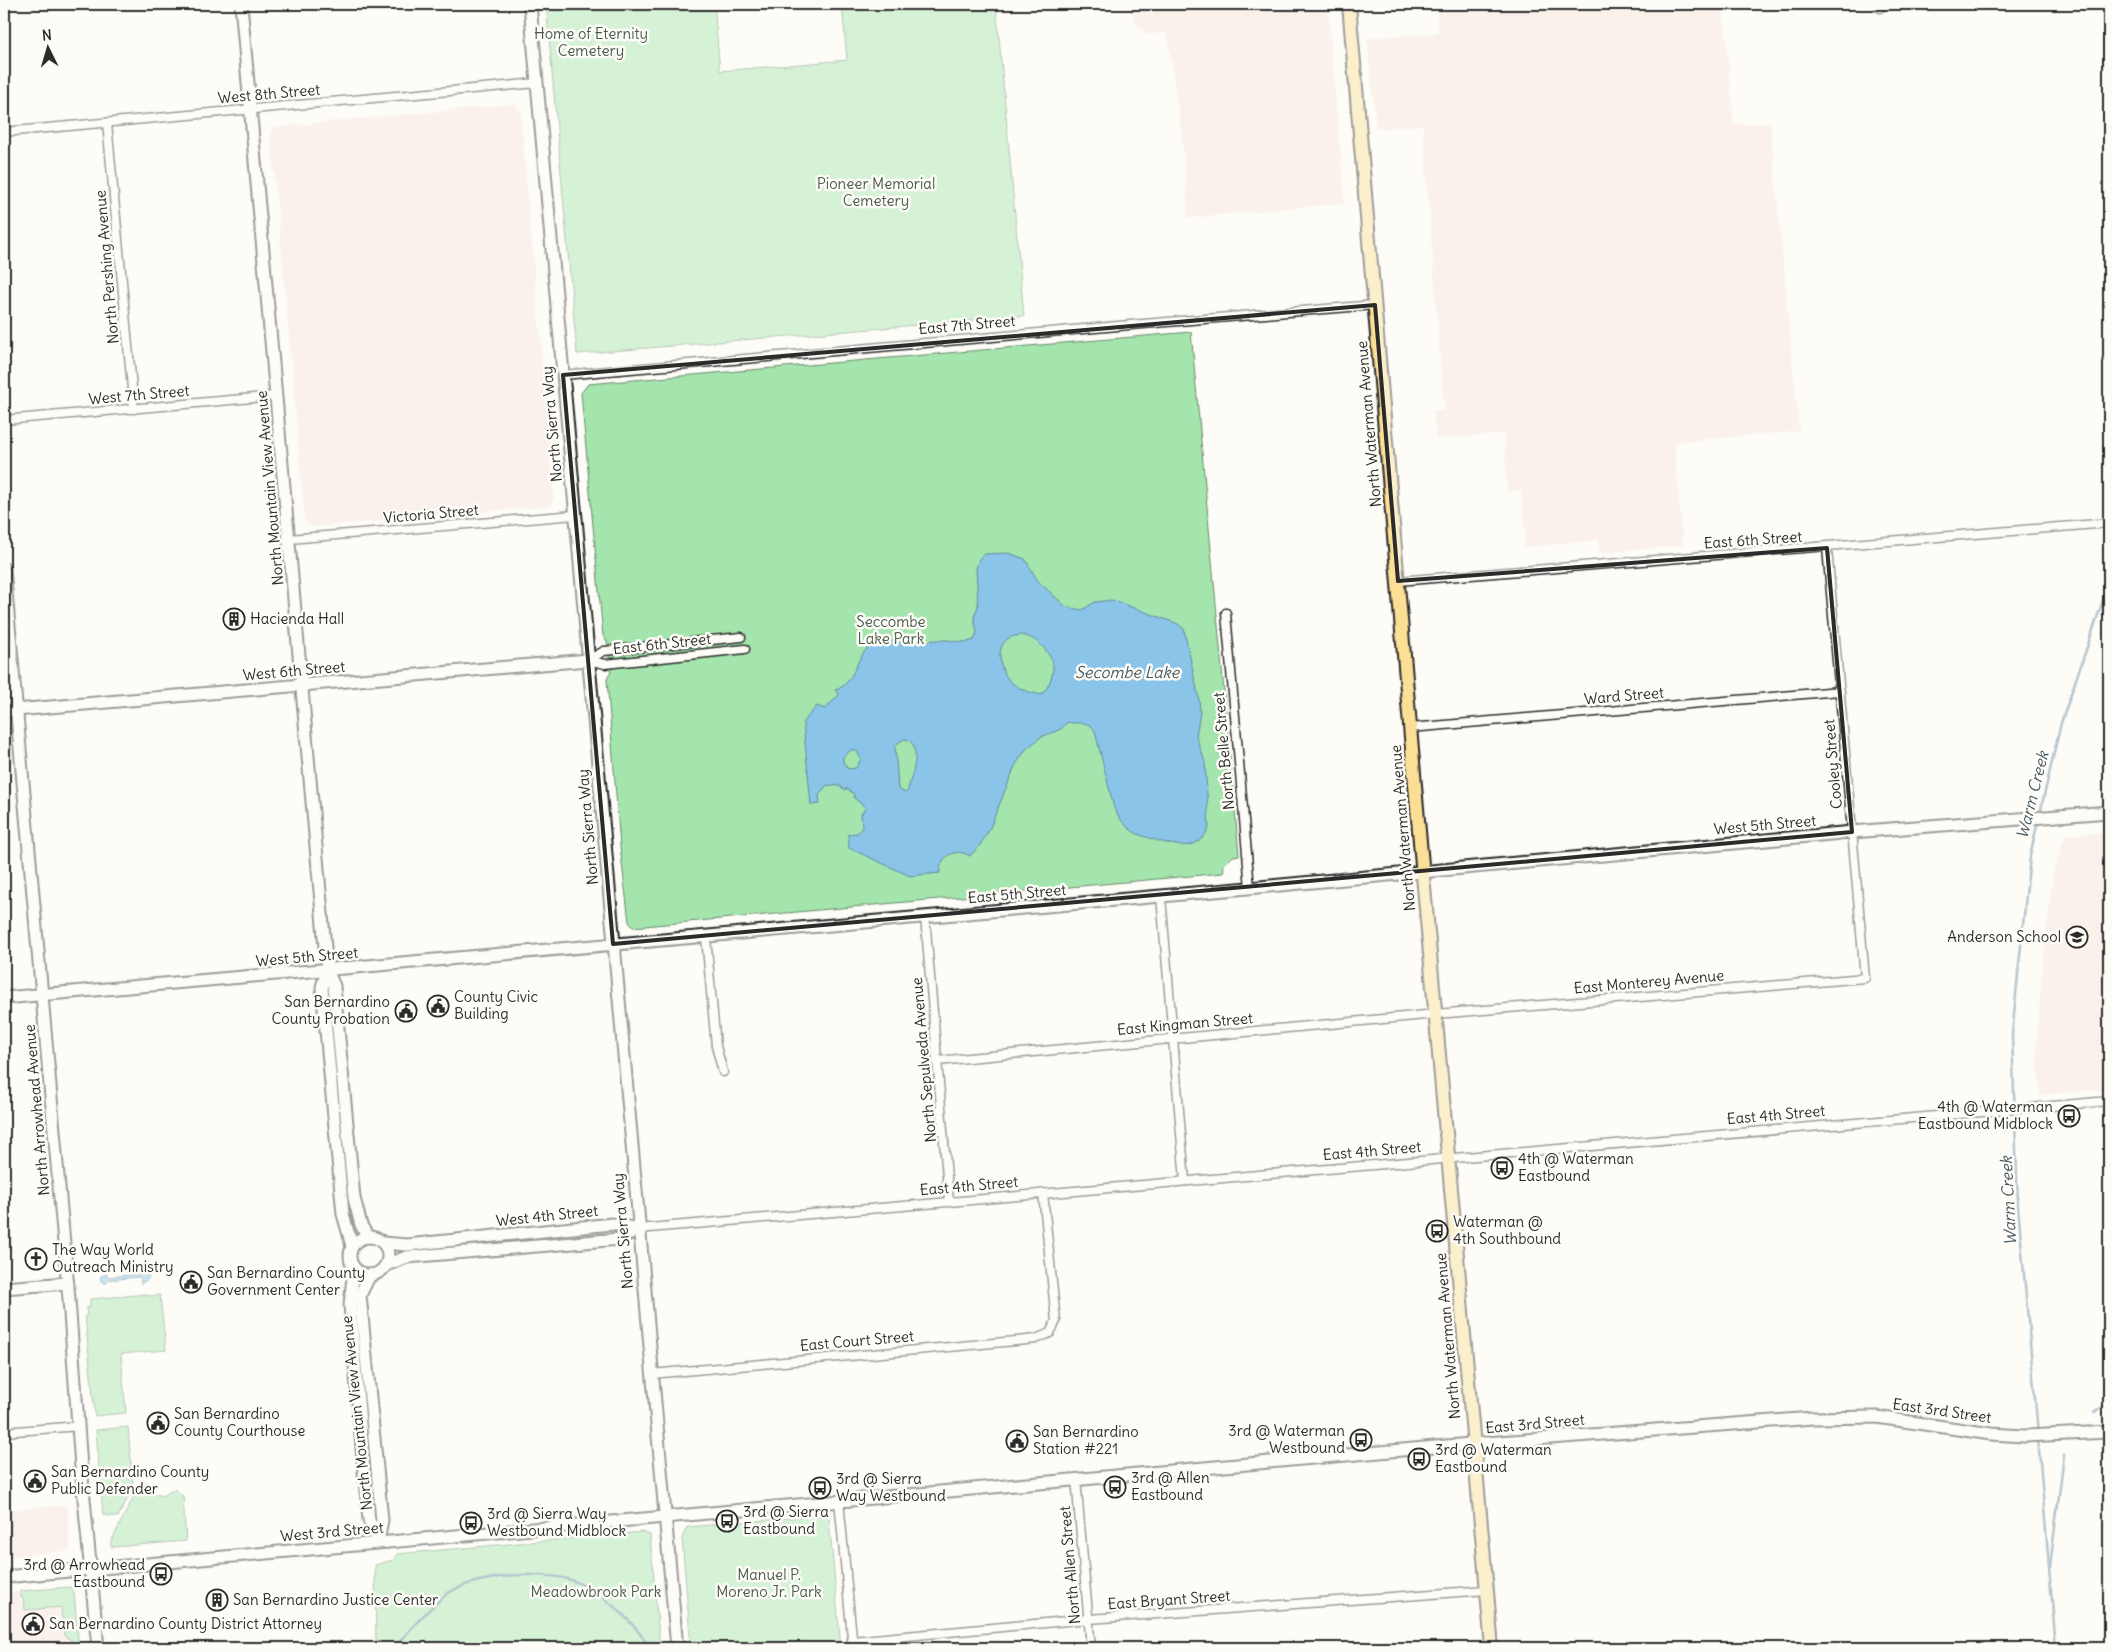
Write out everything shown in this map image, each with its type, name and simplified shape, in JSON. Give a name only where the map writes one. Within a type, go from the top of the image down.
[{"type":"main road","name":"North Waterman Avenue","points":[[1349,4],[1410,728],[1492,1648]]},
{"type":"street","name":"North Mountain View Avenue","points":[[241,4],[327,970],[334,986],[354,1198],[360,1225],[368,1237]]},
{"type":"street","name":"North Sierra Way","points":[[530,4],[638,1229],[677,1648]]},
{"type":"street","name":"West 8th Street","points":[[4,132],[537,83]]},
{"type":"street","name":"North Pershing Avenue","points":[[107,122],[134,409]]},
{"type":"street","name":"East 7th Street","points":[[563,375],[1375,305]]},
{"type":"street","name":"West 7th Street","points":[[4,420],[276,396]]},
{"type":"street","name":"Victoria Street","points":[[289,539],[575,515]]},
{"type":"street","name":"East 6th Street","points":[[1398,581],[1827,548],[2109,523]]},
{"type":"street","name":"Cooley Street","points":[[1827,548],[1865,978]]},
{"type":"street","name":"North Arrowhead Avenue","points":[[4,569],[98,1648]]},
{"type":"street","name":"North Belle Street","points":[[1226,613],[1250,888]]},
{"type":"street","name":"East 6th Street","points":[[588,660],[604,651],[741,637]]},
{"type":"street","name":"East 6th Street","points":[[588,660],[605,664],[745,649]]},
{"type":"street","name":"West 6th Street","points":[[4,711],[588,660]]},
{"type":"street","name":"Ward Street","points":[[1410,728],[1840,691]]},
{"type":"street","name":"West 5th Street","points":[[1423,870],[1852,832],[2109,812]]},
{"type":"street","name":"East 5th Street","points":[[613,944],[1250,888],[1423,870]]},
{"type":"street","points":[[1161,896],[1185,1181]]},
{"type":"street","name":"North Sepulveda Avenue","points":[[925,917],[949,1201]]},
{"type":"street","points":[[706,937],[716,1046],[723,1072]]},
{"type":"street","name":"West 5th Street","points":[[4,998],[613,944]]},
{"type":"street","name":"North Mountain View Avenue","points":[[327,970],[322,987],[333,1116],[343,1214],[352,1246]]},
{"type":"street","name":"East Monterey Avenue","points":[[1436,1014],[1865,978]]},
{"type":"street","name":"East Kingman Street","points":[[937,1061],[1436,1014]]},
{"type":"street","name":"East 4th Street","points":[[638,1229],[2109,1101]]},
{"type":"street","name":"East Court Street","points":[[651,1374],[1036,1339],[1050,1333],[1056,1321],[1043,1193]]},
{"type":"street","name":"West 4th Street","points":[[383,1243],[407,1245],[612,1224],[638,1229]]},
{"type":"street","name":"West 4th Street","points":[[386,1265],[407,1257],[620,1239],[638,1229]]},
{"type":"street","points":[[368,1237],[383,1243],[388,1252],[386,1265],[382,1270],[370,1275],[364,1275],[354,1268],[349,1257],[352,1246],[356,1241],[368,1237]]},
{"type":"street","name":"North Mountain View Avenue","points":[[354,1268],[350,1314],[369,1520],[378,1542]]},
{"type":"street","name":"North Mountain View Avenue","points":[[370,1275],[360,1295],[382,1520],[378,1542]]},
{"type":"street","points":[[4,1288],[67,1283]]},
{"type":"street","name":"East 3rd Street","points":[[664,1516],[1475,1444],[1846,1416],[1878,1417],[1991,1434],[2053,1436],[2109,1432]]},
{"type":"street","points":[[4,1432],[78,1426]]},
{"type":"street","name":"North Allen Street","points":[[1076,1479],[1091,1648]]},
{"type":"street","points":[[838,1500],[853,1645]]},
{"type":"street","name":"West 3rd Street","points":[[4,1577],[664,1516]]},
{"type":"street","name":"East Bryant Street","points":[[853,1645],[1089,1619],[1487,1590]]},
{"type":"highlighted area","points":[[1375,305],[1398,581],[1827,548],[1852,832],[613,944],[563,375]]},
{"type":"shaded area","points":[[1128,4],[1327,4],[1345,203],[1188,218],[1183,144],[1167,33],[1146,34],[1135,23]]},
{"type":"shaded area","points":[[1436,4],[1723,4],[1734,125],[1770,122],[1799,431],[1674,442],[1683,545],[1600,553],[1598,540],[1524,547],[1525,530],[1521,490],[1507,492],[1504,434],[1436,439],[1433,411],[1444,411],[1423,125],[1376,129],[1367,38],[1439,33]]},
{"type":"shaded area","points":[[515,104],[520,108],[554,497],[551,506],[311,527],[305,521],[271,132],[275,127]]},
{"type":"shaded area","name":"Anderson School","points":[[2109,832],[2109,1089],[2040,1095],[2037,1045],[2042,971],[2054,869],[2066,835]]},
{"type":"shaded area","points":[[67,1505],[70,1549],[67,1551],[4,1557],[4,1510]]},
{"type":"shaded area","points":[[70,1587],[74,1591],[79,1648],[4,1648],[4,1593]]},
{"type":"green space","name":"Pioneer Memorial Cemetery","points":[[546,4],[714,4],[720,71],[847,60],[842,4],[996,4],[1024,316],[577,354]]},
{"type":"green space","name":"Seccombe Lake Park","points":[[1191,332],[1239,855],[1233,856],[1224,865],[1223,873],[633,927],[629,922],[620,846],[607,679],[611,672],[607,641],[603,636],[581,393],[588,384]]},
{"type":"green space","points":[[147,1294],[148,1296],[160,1295],[166,1350],[121,1354],[126,1413],[95,1416],[85,1316],[87,1315],[86,1308],[90,1307],[90,1299]]},
{"type":"green space","points":[[128,1427],[133,1488],[118,1517],[103,1515],[96,1430]]},
{"type":"green space","points":[[150,1486],[148,1491],[163,1496],[174,1489],[183,1496],[186,1541],[112,1547],[110,1544],[138,1488]]},
{"type":"green space","name":"Manuel P. Moreno Jr. Park","points":[[825,1515],[829,1519],[841,1648],[691,1648],[682,1538],[687,1527]]},
{"type":"green space","name":"Meadowbrook Park","points":[[643,1532],[650,1535],[660,1648],[376,1648],[375,1565],[393,1560],[397,1554]]},
{"type":"green space","points":[[70,1587],[74,1591],[79,1648],[74,1648],[70,1639],[64,1636],[61,1607],[25,1610],[20,1591]]},
{"type":"water","name":"Secombe Lake","points":[[1008,553],[1025,559],[1038,581],[1066,607],[1082,610],[1095,602],[1112,600],[1178,624],[1184,629],[1199,699],[1200,712],[1196,736],[1205,762],[1209,828],[1200,841],[1188,845],[1174,845],[1141,835],[1126,825],[1114,808],[1095,731],[1089,725],[1083,723],[1067,722],[1061,729],[1041,737],[1026,749],[1015,766],[989,830],[980,845],[970,856],[959,852],[949,855],[942,862],[940,873],[910,876],[849,848],[848,834],[858,833],[862,827],[861,814],[865,809],[854,798],[854,794],[846,788],[845,790],[840,786],[827,785],[819,795],[820,804],[811,805],[803,722],[817,706],[825,709],[838,696],[839,693],[835,690],[847,682],[863,654],[874,644],[888,641],[943,640],[964,642],[974,640],[977,633],[974,617],[978,606],[976,568],[979,559],[985,554]],"holes":[[[1020,635],[1040,644],[1052,662],[1051,680],[1041,695],[1016,686],[1008,679],[1002,667],[1000,654],[1004,642],[1010,637]],[[904,739],[909,740],[915,750],[913,771],[908,790],[905,793],[898,789],[895,745]],[[851,750],[856,750],[861,759],[856,768],[848,769],[843,762],[843,757]]]},
{"type":"water","points":[[139,1268],[145,1269],[149,1274],[148,1279],[141,1284],[140,1277],[107,1280],[107,1283],[101,1281],[100,1277],[107,1274],[107,1277],[140,1274]]},
{"type":"waterway","name":"Warm Creek","points":[[2040,813],[2061,723],[2109,583]]},
{"type":"waterway","name":"Warm Creek","points":[[2038,821],[2030,856],[2012,1034],[2018,1206],[2038,1433]]},
{"type":"waterway","points":[[2094,1413],[2109,1402]]},
{"type":"waterway","name":"Warm Creek","points":[[2038,1438],[2056,1648]]},
{"type":"waterway","points":[[2050,1567],[2064,1455]]},
{"type":"waterway","points":[[396,1648],[420,1619],[451,1591],[467,1584],[484,1580],[520,1575],[546,1575],[581,1584],[601,1596],[620,1612],[644,1638],[650,1648]]},
{"type":"place","name":"Hacienda Hall","points":[[234,619]]},
{"type":"place","name":"Anderson School","points":[[2077,937]]},
{"type":"place","name":"County Civic Building","points":[[438,1006]]},
{"type":"place","name":"San Bernardino County Probation","points":[[406,1011]]},
{"type":"place","name":"4th @ Waterman Eastbound Midblock","points":[[2069,1116]]},
{"type":"place","name":"4th @ Waterman Eastbound","points":[[1502,1168]]},
{"type":"place","name":"Waterman @ 4th Southbound","points":[[1437,1231]]},
{"type":"place","name":"The Way World Outreach Ministry","points":[[36,1259]]},
{"type":"place","name":"San Bernardino County Government Center","points":[[191,1282]]},
{"type":"place","name":"San Bernardino County Courthouse","points":[[158,1423]]},
{"type":"place","name":"3rd @ Waterman Westbound","points":[[1361,1440]]},
{"type":"place","name":"San Bernardino Station #221","points":[[1017,1441]]},
{"type":"place","name":"3rd @ Waterman Eastbound","points":[[1419,1459]]},
{"type":"place","name":"San Bernardino County Public Defender","points":[[35,1481]]},
{"type":"place","name":"3rd @ Allen Eastbound","points":[[1115,1487]]},
{"type":"place","name":"3rd @ Sierra Way Westbound","points":[[820,1488]]},
{"type":"place","name":"3rd @ Sierra Eastbound","points":[[727,1521]]},
{"type":"place","name":"3rd @ Sierra Way Westbound Midblock","points":[[471,1523]]},
{"type":"place","name":"3rd @ Arrowhead Eastbound","points":[[161,1574]]},
{"type":"place","name":"San Bernardino Justice Center","points":[[217,1600]]},
{"type":"place","name":"San Bernardino County District Attorney","points":[[33,1624]]},
{"type":"park label","name":"Home of Eternity Cemetery","points":[[591,42]]}]
